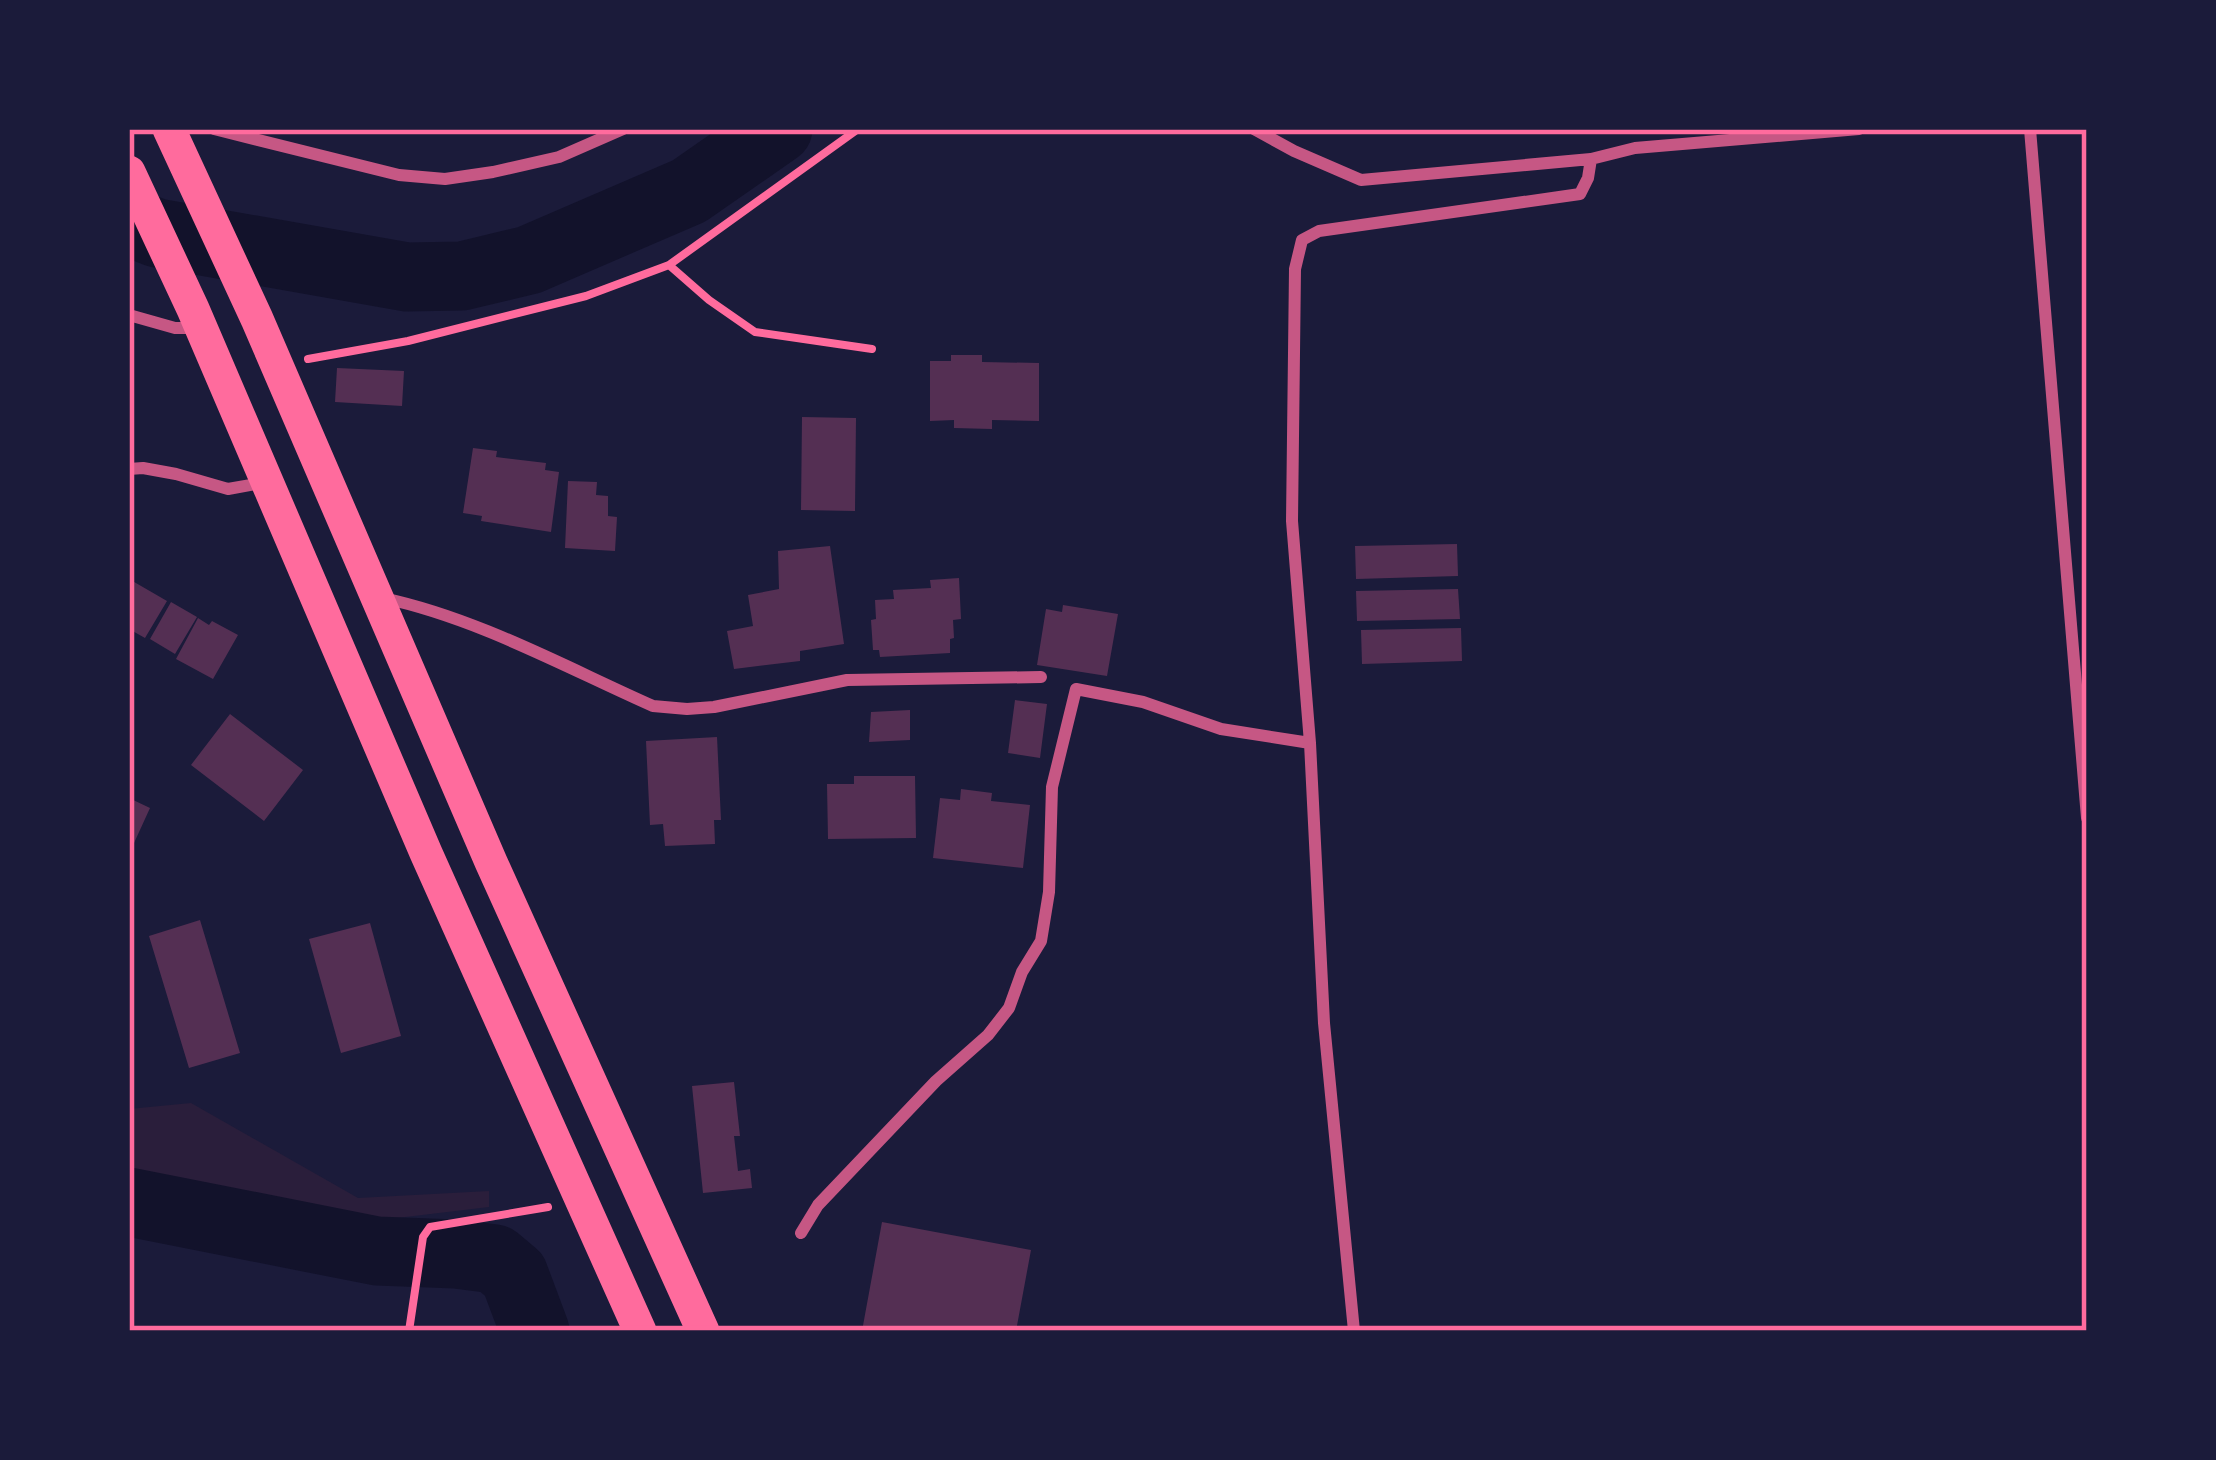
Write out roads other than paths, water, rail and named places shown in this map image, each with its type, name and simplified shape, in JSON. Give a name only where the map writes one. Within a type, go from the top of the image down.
[{"type":"highway","points":[[170,132],[277,365],[491,862],[704,1331]]},
{"type":"highway","points":[[129,172],[640,1331]]},
{"type":"street","points":[[214,129],[399,175],[445,179],[559,157],[622,129]]},
{"type":"street","points":[[1254,129],[1361,180],[1591,158],[1635,148],[1859,129]]},
{"type":"street","points":[[2030,129],[2087,818]]},
{"type":"street","points":[[1354,1331],[1324,1023],[1310,743],[1292,521],[1295,269],[1302,240],[1318,231],[1580,194],[1591,158]]},
{"type":"street","points":[[129,315],[175,328],[197,319]]},
{"type":"street","points":[[129,469],[176,474],[228,489],[268,482]]},
{"type":"street","points":[[377,597],[456,619],[652,706],[714,707],[848,680],[1041,677]]},
{"type":"street","points":[[801,1233],[818,1205],[988,1035],[1009,1008],[1022,972],[1041,941],[1052,788],[1076,689],[1143,702],[1221,729],[1310,743]]},
{"type":"waterway","points":[[129,222],[157,233],[407,277],[462,276],[529,260],[689,191],[778,129]]},
{"type":"waterway","points":[[129,1202],[377,1251],[495,1259],[514,1275],[535,1331]]}]
